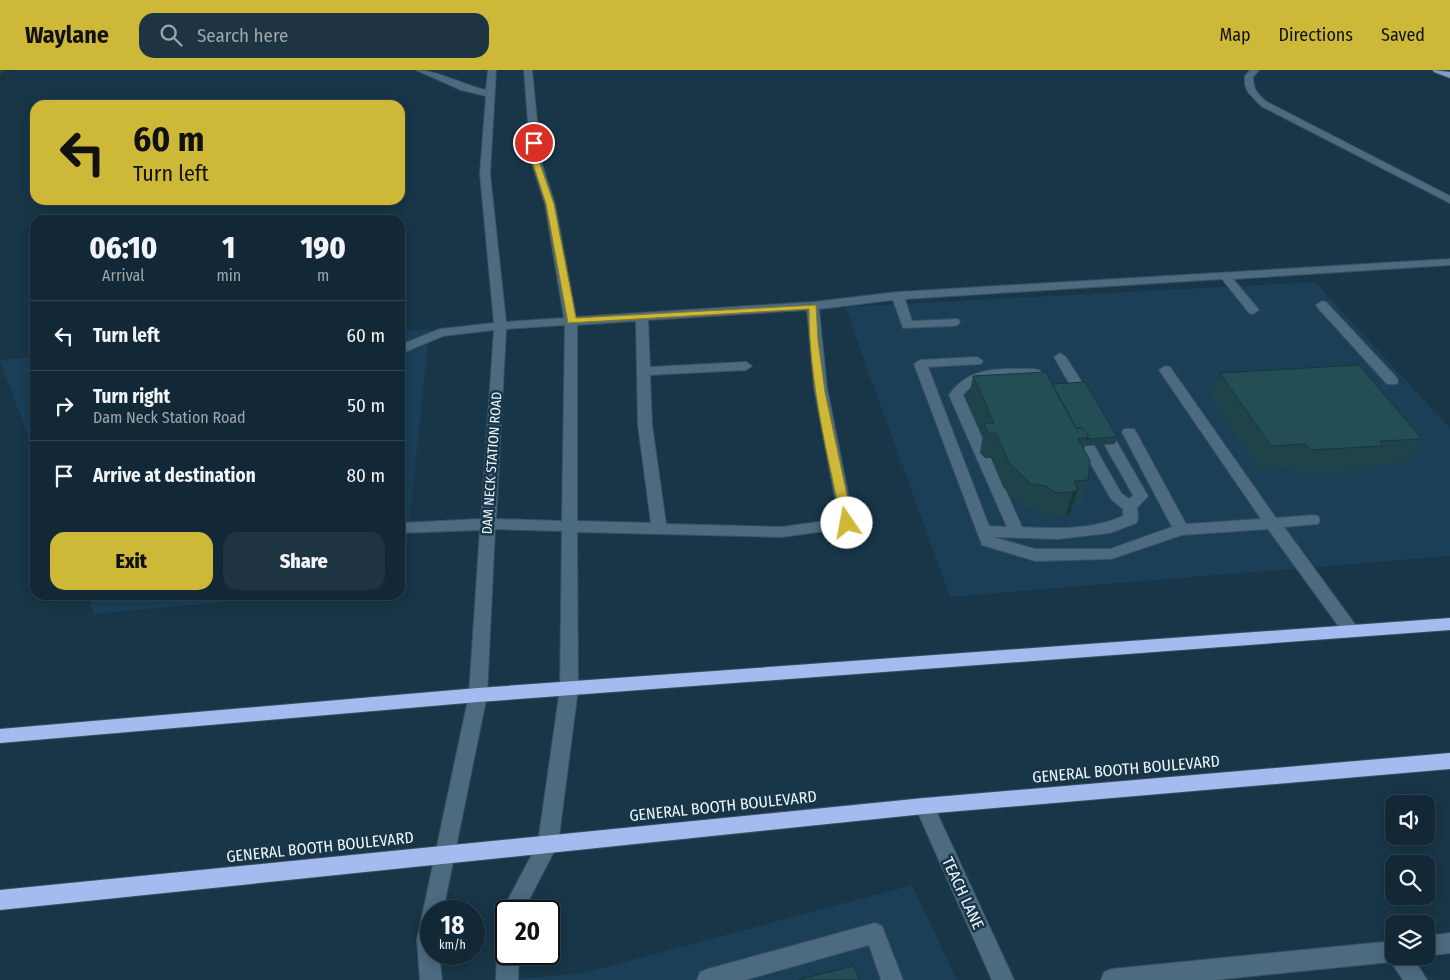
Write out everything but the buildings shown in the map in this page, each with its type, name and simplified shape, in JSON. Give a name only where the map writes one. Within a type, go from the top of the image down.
[{"type":"highway","points":[[0,736],[478,695],[1450,624]]},
{"type":"highway","name":"GENERAL BOOTH BOULEVARD","points":[[0,900],[924,806],[1450,761]]},
{"type":"main road","points":[[1437,70],[1450,75]]},
{"type":"street","points":[[420,70],[464,88],[490,94]]},
{"type":"street","name":"DAM NECK STATION ROAD","points":[[436,900],[478,695],[500,326],[485,174],[492,70]]},
{"type":"street","points":[[518,900],[548,844],[568,689],[570,526],[572,321],[550,204],[536,161],[528,70]]},
{"type":"street","points":[[1255,70],[1249,76],[1248,86],[1253,95],[1264,104],[1450,200]]},
{"type":"street","points":[[405,348],[440,333],[500,326],[813,306],[898,296],[1450,262]]},
{"type":"street","points":[[1225,276],[1253,310]]},
{"type":"street","points":[[898,296],[907,325],[954,322]]},
{"type":"street","points":[[1322,305],[1392,381]]},
{"type":"street","points":[[405,528],[488,524],[782,532],[847,523],[820,392],[813,340],[813,306]]},
{"type":"street","points":[[642,317],[645,424],[659,529]]},
{"type":"street","points":[[1060,357],[1141,496],[1130,507]]},
{"type":"street","points":[[977,362],[920,364],[985,536],[1035,555],[1111,554],[1181,530],[1313,520]]},
{"type":"street","points":[[643,371],[746,366]]},
{"type":"street","points":[[1165,370],[1351,631]]},
{"type":"street","points":[[1018,532],[956,395],[964,384],[991,373],[1034,373],[1053,386],[1056,391]]},
{"type":"street","points":[[985,536],[1018,532],[1058,534],[1110,528],[1131,519],[1130,507],[1116,496],[1069,415]]},
{"type":"street","points":[[1129,432],[1181,530]]},
{"type":"street","name":"TEACH LANE","points":[[924,806],[1003,980]]},
{"type":"street","points":[[708,980],[875,933],[892,980]]},
{"type":"street","points":[[1435,945],[1450,943]]},
{"type":"street","points":[[1112,980],[1385,952]]},
{"type":"street","points":[[430,965],[431,980]]},
{"type":"street","points":[[507,980],[508,965]]},
{"type":"street","points":[[1405,965],[1416,980]]},
{"type":"shaded area","points":[[1315,282],[1450,428],[1450,556],[950,597],[845,307]]},
{"type":"shaded area","points":[[430,329],[405,558],[405,331]]},
{"type":"shaded area","points":[[30,357],[30,441],[0,360]]},
{"type":"shaded area","points":[[89,600],[244,600],[94,614]]},
{"type":"shaded area","points":[[912,885],[957,980],[499,980],[584,973]]},
{"type":"route","points":[[534,143],[536,161],[550,204],[572,321],[813,306],[813,340],[820,392],[847,523]]}]
